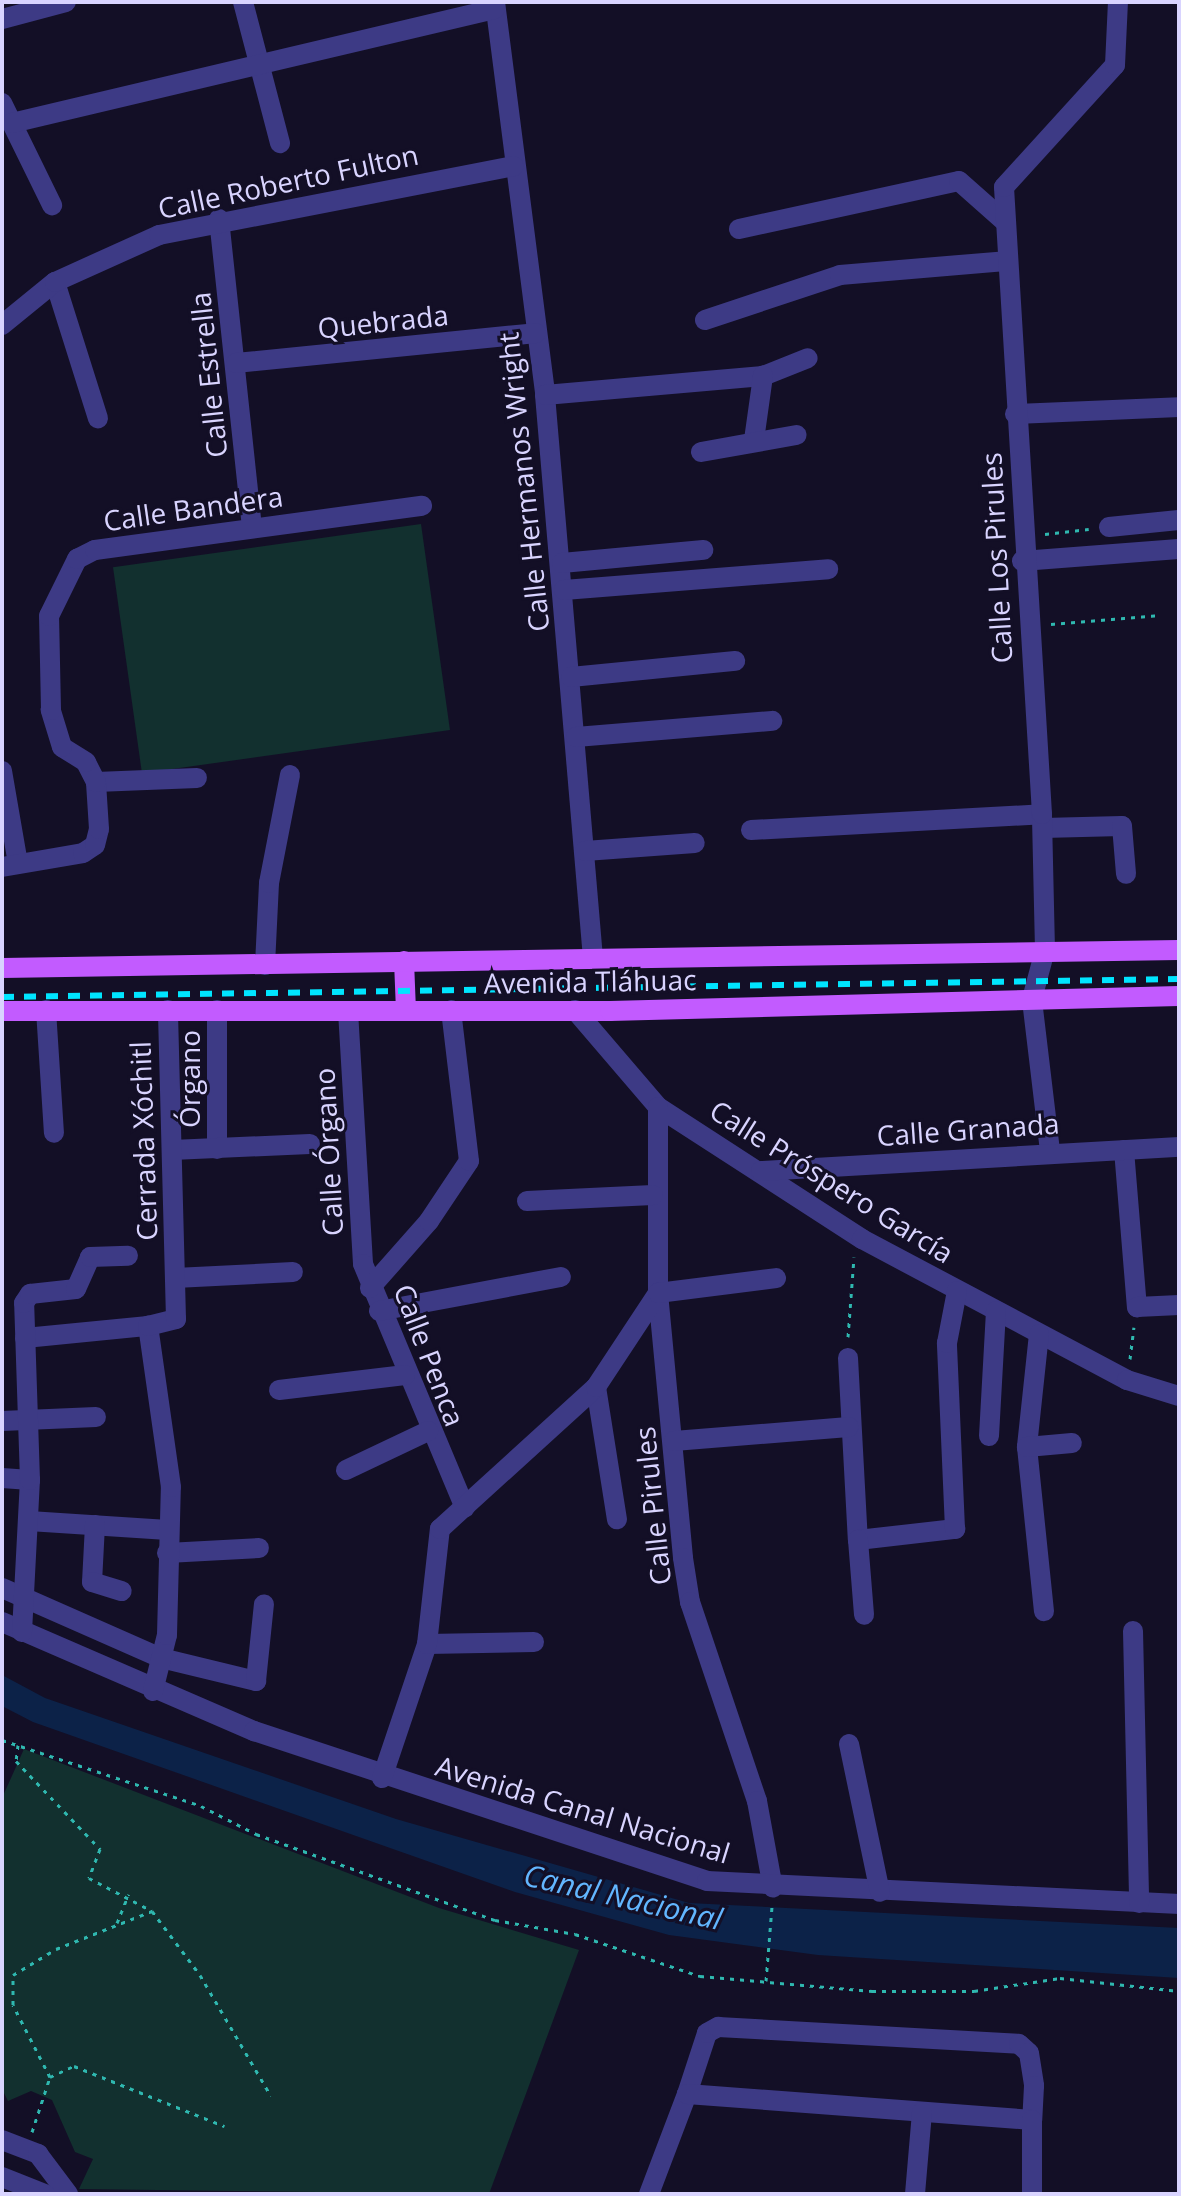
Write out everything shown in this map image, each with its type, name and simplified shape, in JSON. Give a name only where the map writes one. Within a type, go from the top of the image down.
[{"type":"main road","name":"Avenida Tláhuac","points":[[2,968],[1179,950]]},
{"type":"main road","points":[[404,961],[406,1011]]},
{"type":"main road","name":"Avenida Tláhuac","points":[[2,1011],[575,1010],[1179,996]]},
{"type":"street","points":[[2,19],[66,2]]},
{"type":"street","points":[[243,2],[280,143]]},
{"type":"street","name":"Calle Los Pirules","points":[[1050,1151],[1032,999],[1045,950],[1043,821],[1022,561],[1004,221],[1009,179],[1115,65],[1118,2]]},
{"type":"street","points":[[12,123],[258,60],[495,6]]},
{"type":"street","name":"Calle Hermanos Wright","points":[[495,6],[513,166],[545,395],[562,563],[593,958]]},
{"type":"street","points":[[2,103],[52,205]]},
{"type":"street","name":"Calle Roberto Fulton","points":[[2,325],[55,282],[159,235],[219,219],[513,166]]},
{"type":"street","points":[[739,229],[959,181],[1004,221]]},
{"type":"street","name":"Calle Estrella","points":[[219,219],[252,526]]},
{"type":"street","points":[[705,320],[840,275],[1005,261]]},
{"type":"street","points":[[55,282],[98,418]]},
{"type":"street","name":"Quebrada","points":[[236,363],[536,333]]},
{"type":"street","points":[[545,395],[763,376],[808,358]]},
{"type":"street","points":[[754,440],[763,376]]},
{"type":"street","points":[[1015,414],[1179,407]]},
{"type":"street","points":[[701,452],[754,440],[796,435]]},
{"type":"street","name":"Calle Bandera","points":[[96,782],[86,762],[62,747],[51,710],[49,616],[63,577],[95,550],[252,526],[422,506]]},
{"type":"street","points":[[1109,527],[1179,520]]},
{"type":"street","points":[[1022,561],[1179,549]]},
{"type":"street","points":[[562,563],[703,550]]},
{"type":"street","points":[[564,590],[828,569]]},
{"type":"street","points":[[571,677],[735,661]]},
{"type":"street","points":[[576,737],[772,721]]},
{"type":"street","points":[[2,771],[10,865],[95,845],[96,782],[197,778]]},
{"type":"street","points":[[265,965],[269,883],[290,775]]},
{"type":"street","points":[[751,830],[1043,821],[1122,826],[1126,874]]},
{"type":"street","points":[[585,851],[695,843]]},
{"type":"street","points":[[46,1010],[54,1133]]},
{"type":"street","name":"Cerrada Xóchitl","points":[[148,1326],[174,1323],[168,1010]]},
{"type":"street","name":"Órgano","points":[[217,1010],[217,1149]]},
{"type":"street","name":"Calle Penca","points":[[451,1010],[469,1161],[429,1221],[370,1288],[428,1431],[465,1508]]},
{"type":"street","name":"Calle Próspero García","points":[[575,1010],[658,1107],[862,1239],[1127,1380],[1179,1396]]},
{"type":"street","name":"Calle Órgano","points":[[348,1011],[359,1220],[370,1288]]},
{"type":"street","name":"Calle Pirules","points":[[658,1107],[653,1195],[658,1293],[690,1602],[757,1801],[773,1896]]},
{"type":"street","points":[[172,1150],[310,1144]]},
{"type":"street","name":"Calle Granada","points":[[761,1171],[1050,1151],[1179,1147]]},
{"type":"street","points":[[1124,1150],[1137,1307],[1179,1305]]},
{"type":"street","points":[[527,1201],[653,1195]]},
{"type":"street","name":"Cerrada Xóchitl","points":[[25,1338],[26,1298],[76,1289],[90,1257],[128,1256]]},
{"type":"street","points":[[175,1274],[293,1272]]},
{"type":"street","points":[[379,1311],[561,1277]]},
{"type":"street","points":[[382,1778],[427,1644],[434,1539],[596,1387],[658,1293],[776,1278]]},
{"type":"street","points":[[858,1540],[955,1529],[947,1343],[957,1291]]},
{"type":"street","points":[[989,1436],[996,1311]]},
{"type":"street","points":[[22,1632],[27,1601],[30,1480],[25,1338],[148,1326],[170,1456],[161,1658],[153,1691]]},
{"type":"street","points":[[1039,1334],[1027,1447],[1044,1611]]},
{"type":"street","points":[[848,1358],[848,1427],[864,1615]]},
{"type":"street","points":[[279,1390],[405,1375]]},
{"type":"street","points":[[596,1387],[617,1519]]},
{"type":"street","points":[[2,1421],[96,1417]]},
{"type":"street","points":[[674,1441],[848,1427]]},
{"type":"street","points":[[346,1470],[428,1431]]},
{"type":"street","points":[[1027,1447],[1072,1443]]},
{"type":"street","points":[[2,1478],[30,1480]]},
{"type":"street","points":[[29,1521],[168,1530]]},
{"type":"street","points":[[95,1525],[92,1582],[122,1591]]},
{"type":"street","points":[[167,1553],[259,1548]]},
{"type":"street","points":[[2,1588],[161,1658],[256,1681],[264,1604]]},
{"type":"street","name":"Avenida Canal Nacional","points":[[2,1622],[153,1691],[382,1778],[707,1881],[773,1896],[880,1892],[1179,1904]]},
{"type":"street","points":[[1133,1631],[1139,1903]]},
{"type":"street","points":[[427,1644],[534,1642]]},
{"type":"street","points":[[849,1744],[880,1892]]},
{"type":"street","points":[[649,2194],[707,2033],[718,2027],[1019,2044],[1029,2053],[1034,2086],[1032,2194]]},
{"type":"street","points":[[687,2094],[1032,2120]]},
{"type":"street","points":[[915,2194],[922,2112]]},
{"type":"street","points":[[2,2140],[38,2154],[68,2194]]},
{"type":"street","points":[[2,2177],[45,2194]]},
{"type":"path","points":[[1021,536],[1109,527]]},
{"type":"path","points":[[1027,626],[1161,615]]},
{"type":"path","points":[[848,1358],[850,1266],[862,1239]]},
{"type":"path","points":[[1127,1380],[1137,1307]]},
{"type":"path","points":[[2,1740],[201,1806],[256,1834],[495,1920],[575,1934],[700,1976],[974,1991],[1060,1978],[1179,1991]]},
{"type":"path","points":[[18,1745],[16,1761],[100,1849],[89,1878],[129,1894],[152,1911],[200,1975],[271,2096]]},
{"type":"path","points":[[117,1923],[129,1894]]},
{"type":"path","points":[[766,1981],[773,1896]]},
{"type":"path","points":[[50,2077],[13,2005],[13,1975],[117,1923],[152,1911]]},
{"type":"path","points":[[38,2154],[31,2127],[50,2077],[74,2066],[224,2126]]},
{"type":"green space","points":[[421,524],[450,730],[142,773],[113,567]]},
{"type":"green space","points":[[24,1749],[439,1908],[579,1950],[489,2194],[79,2189],[93,2159],[75,2152],[52,2100],[31,2091],[8,2101],[2,2089],[2,1798]]},
{"type":"water","name":"Canal Nacional","points":[[2,1675],[45,1698],[396,1819],[689,1903],[1179,1928],[1179,1978],[818,1955],[669,1935],[515,1892],[33,1722],[2,1706]]},
{"type":"railway","points":[[2,997],[1179,979]]}]
